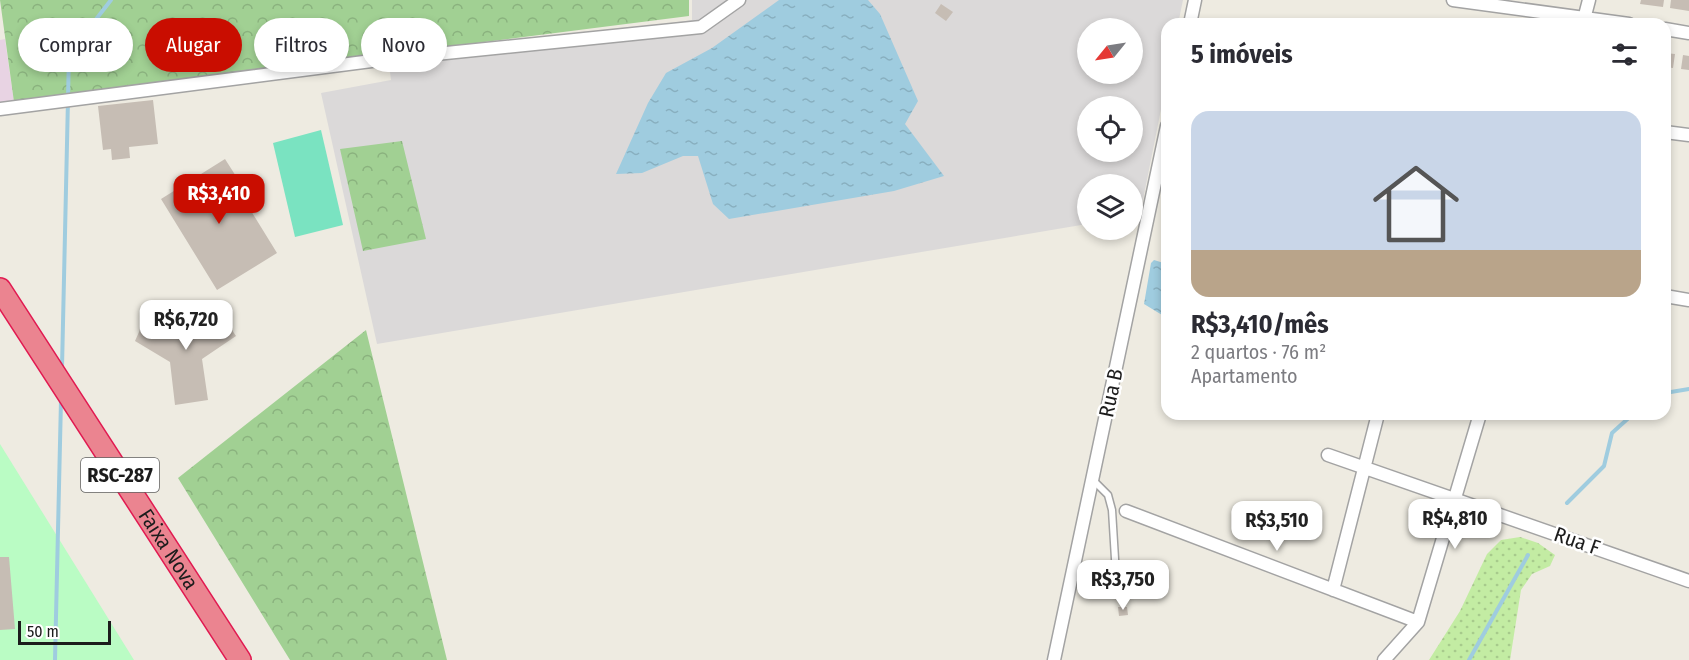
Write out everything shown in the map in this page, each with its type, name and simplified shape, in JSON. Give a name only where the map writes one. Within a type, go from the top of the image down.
[{"type":"highway","name":"Faixa Nova","points":[[0,289],[240,660]]},
{"type":"street","points":[[0,109],[387,58],[701,27],[739,0]]},
{"type":"street","points":[[1191,18],[1195,0]]},
{"type":"street","points":[[1453,0],[1481,2],[1567,18]]},
{"type":"street","points":[[1584,18],[1589,0]]},
{"type":"street","points":[[1671,30],[1689,33]]},
{"type":"street","points":[[1671,133],[1689,135]]},
{"type":"street","name":"Rua B","points":[[1054,660],[1161,155]]},
{"type":"street","points":[[1671,297],[1689,300]]},
{"type":"street","points":[[1334,590],[1377,420]]},
{"type":"street","points":[[1384,660],[1418,622],[1478,420]]},
{"type":"street","name":"Rua F","points":[[1328,455],[1689,581]]},
{"type":"street","points":[[1126,511],[1418,622]]},
{"type":"lane","points":[[1093,480],[1108,495],[1113,510],[1116,575]]},
{"type":"shaded area","points":[[692,0],[1183,0],[1179,18],[1161,18],[1161,109],[1143,200],[1143,174],[1077,174],[1077,226],[377,344],[321,93],[391,80],[390,72],[447,72],[447,56],[692,20]]},
{"type":"shaded area","points":[[5,39],[14,102],[0,103],[0,40]]},
{"type":"green space","points":[[0,0],[689,0],[689,16],[447,47],[447,18],[361,18],[361,58],[349,59],[349,18],[254,18],[254,71],[14,102]]},
{"type":"green space","points":[[321,130],[343,225],[295,237],[273,143]]},
{"type":"green space","points":[[402,141],[426,239],[363,251],[340,149]]},
{"type":"green space","points":[[366,330],[447,660],[290,660],[178,478]]},
{"type":"green space","points":[[0,444],[134,660],[0,660]]},
{"type":"green space","points":[[1520,537],[1538,543],[1555,555],[1550,566],[1532,574],[1521,590],[1510,660],[1429,660],[1460,611],[1487,554],[1501,540]]},
{"type":"water","points":[[779,0],[868,0],[880,14],[918,101],[905,124],[944,176],[894,191],[729,219],[713,204],[698,156],[683,156],[642,173],[616,174],[648,103],[666,73],[712,48]]},
{"type":"water","points":[[1154,260],[1161,262],[1161,314],[1144,304],[1151,263]]},
{"type":"building","points":[[1641,0],[1664,0],[1663,7],[1640,4]]},
{"type":"building","points":[[1671,0],[1689,0],[1689,11],[1670,8]]},
{"type":"building","points":[[941,4],[953,12],[946,21],[935,13]]},
{"type":"building","points":[[1671,54],[1675,54],[1673,68],[1671,68]]},
{"type":"building","points":[[1683,55],[1689,56],[1689,70],[1681,69]]},
{"type":"building","points":[[153,100],[158,144],[129,147],[130,158],[112,160],[111,149],[103,150],[98,106]]},
{"type":"building","points":[[225,159],[248,195],[243,198],[277,253],[217,290],[161,199]]},
{"type":"building","points":[[217,308],[236,336],[202,359],[208,400],[175,405],[170,362],[135,341],[147,314],[183,332]]},
{"type":"building","points":[[0,557],[9,557],[15,629],[0,630]]},
{"type":"building","points":[[1118,607],[1127,607],[1128,615],[1119,616]]},
{"type":"waterway","points":[[62,368],[69,54],[111,0]]},
{"type":"waterway","points":[[1671,392],[1689,389]]},
{"type":"waterway","points":[[55,660],[61,400]]},
{"type":"waterway","points":[[1567,503],[1604,466],[1612,433],[1626,420]]},
{"type":"waterway","points":[[1469,660],[1528,555]]}]
